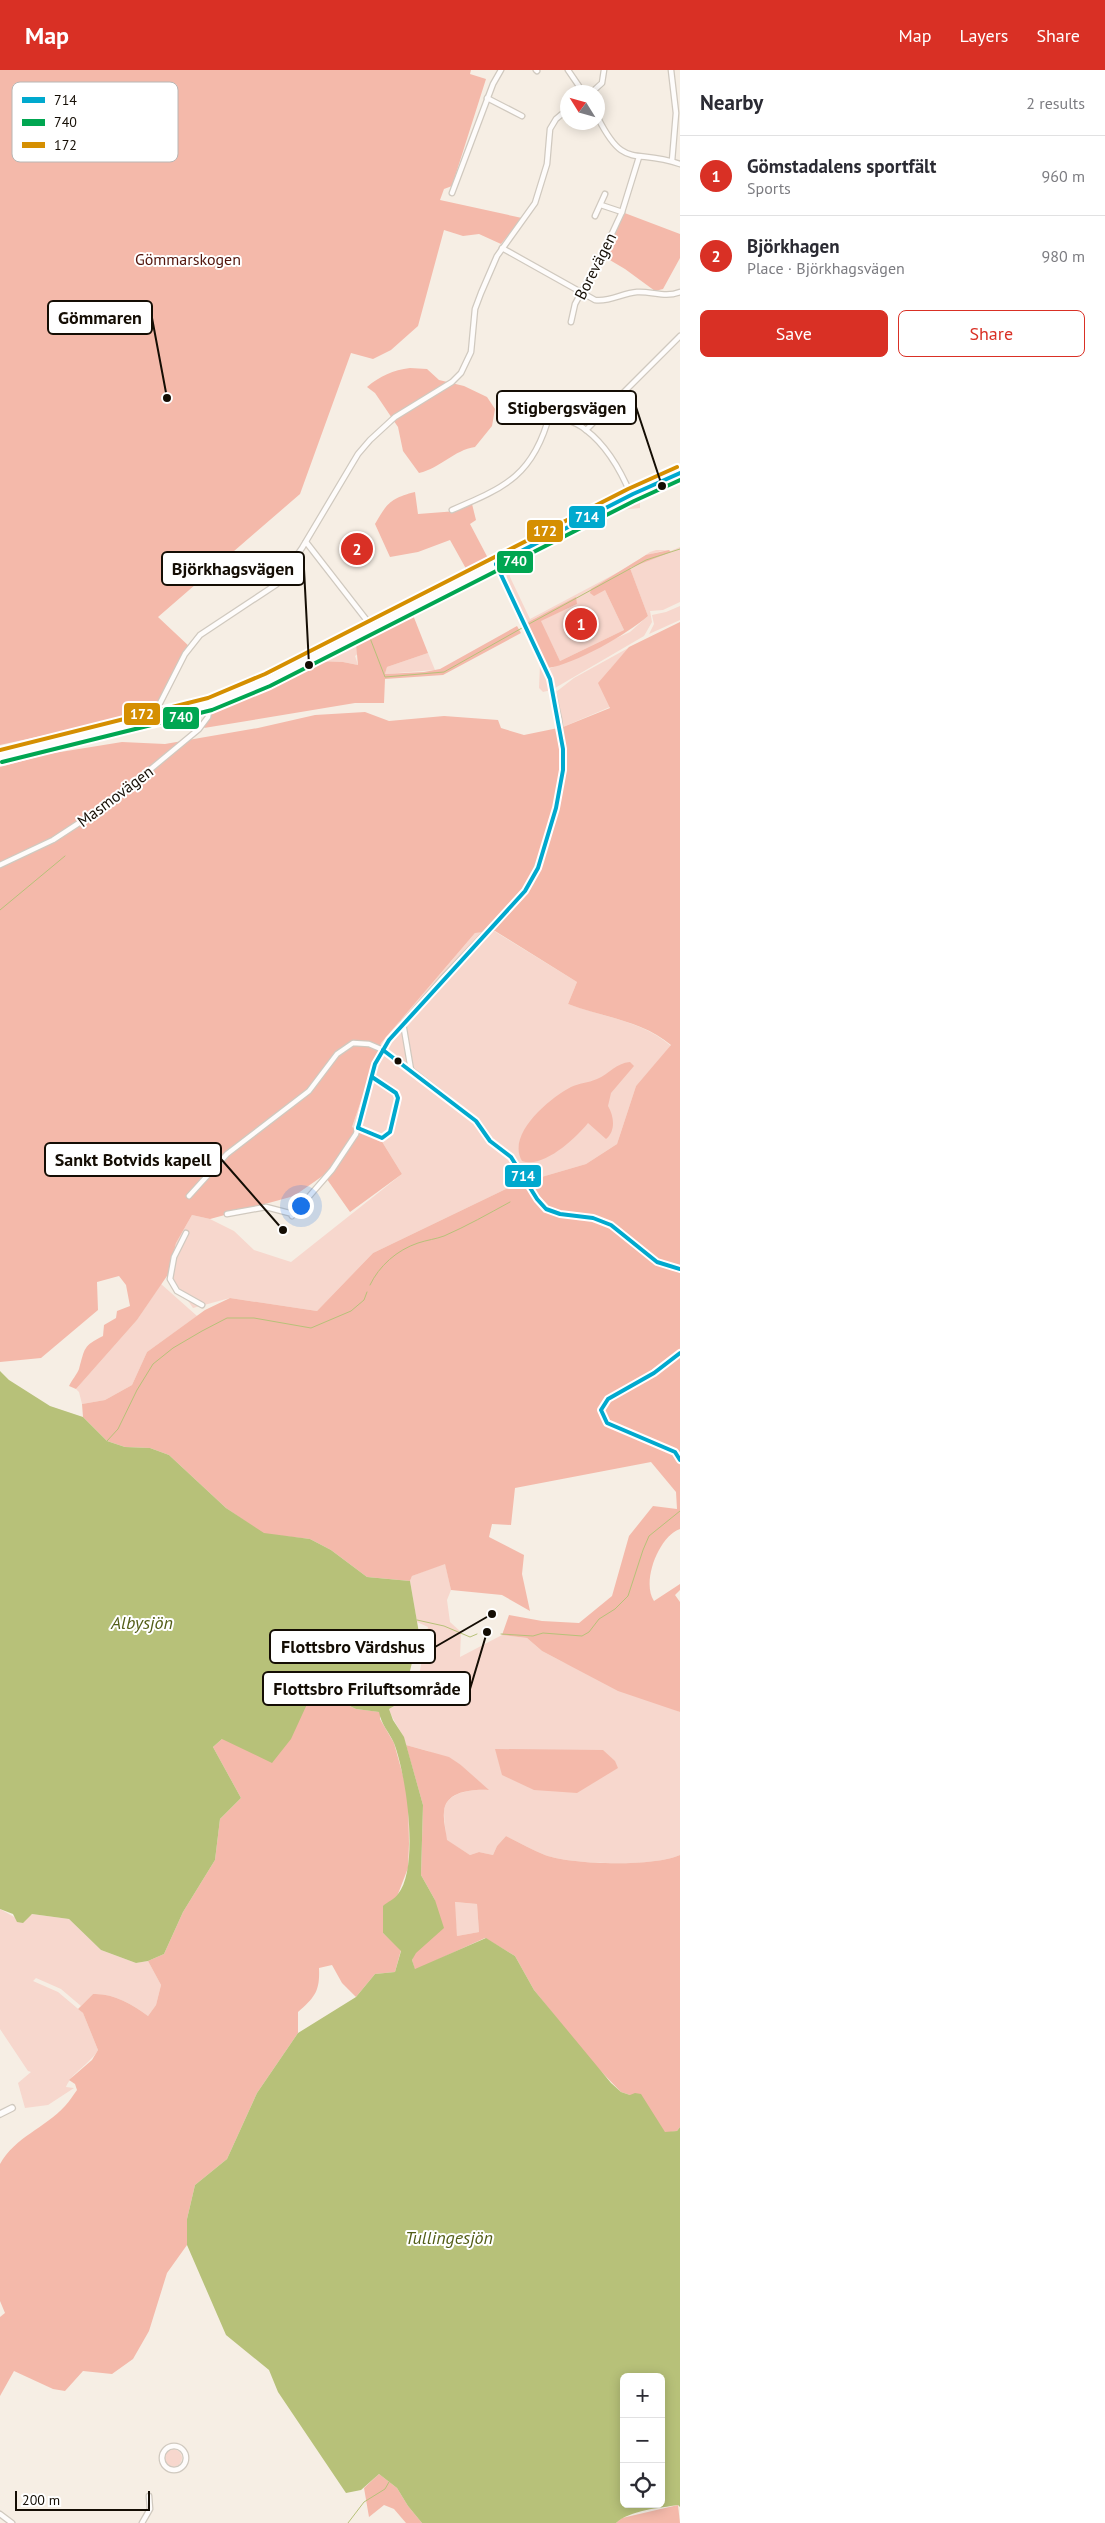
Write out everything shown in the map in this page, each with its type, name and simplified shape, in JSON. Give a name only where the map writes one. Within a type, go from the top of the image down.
[{"type":"main road","points":[[0,756],[210,704],[268,680],[631,495],[680,473]]},
{"type":"street","points":[[452,193],[487,98],[500,70]]},
{"type":"street","points":[[568,70],[578,85]]},
{"type":"street","points":[[600,85],[602,83],[604,70]]},
{"type":"street","points":[[671,70],[676,100],[677,130],[672,161]]},
{"type":"street","points":[[487,98],[522,116]]},
{"type":"street","points":[[158,716],[157,709],[191,646],[205,630],[273,588],[306,542],[365,445],[395,417],[452,382],[461,373],[471,352],[475,309],[502,248],[535,203],[547,164],[550,129],[560,115]]},
{"type":"street","points":[[605,130],[615,147],[628,155],[672,161],[680,164]]},
{"type":"street","name":"Borevägen","points":[[571,322],[572,310],[602,255],[622,212],[638,157]]},
{"type":"street","name":"Borevägen","points":[[595,216],[605,194]]},
{"type":"street","name":"Borevägen","points":[[601,205],[622,212]]},
{"type":"street","points":[[502,248],[581,293],[600,301],[636,292],[664,295],[680,292]]},
{"type":"street","points":[[586,430],[680,336]]},
{"type":"street","points":[[452,510],[497,490],[519,474],[539,443],[550,413],[586,430],[615,462],[631,495]]},
{"type":"street","points":[[306,542],[372,627]]},
{"type":"street","points":[[227,1214],[266,1207],[293,1215],[332,1170],[356,1134],[375,1064],[383,1050],[403,1023],[530,884],[542,856],[561,788],[564,749],[552,685],[496,564]]},
{"type":"street","name":"Masmovägen","points":[[0,866],[53,840],[111,802],[197,731],[207,719],[210,704]]},
{"type":"street","points":[[403,1023],[411,1070]]},
{"type":"street","points":[[189,1196],[227,1154],[309,1091],[337,1054],[353,1043],[369,1044],[383,1050],[411,1070],[476,1121],[490,1141],[514,1162],[537,1198],[546,1208],[560,1214],[593,1218],[611,1224],[657,1262],[680,1269]]},
{"type":"street","points":[[186,1233],[174,1257],[170,1279],[177,1291],[202,1305]]},
{"type":"street","points":[[680,1353],[654,1373],[608,1399],[601,1410],[607,1423],[652,1444],[675,1452],[680,1460]]},
{"type":"street","points":[[0,2114],[12,2108]]},
{"type":"street","points":[[172,2446],[181,2448],[186,2456],[184,2465],[176,2470],[167,2468],[162,2460],[164,2452],[172,2446]]},
{"type":"street","points":[[142,2523],[150,2509],[149,2496]]},
{"type":"street","points":[[0,2514],[12,2523]]},
{"type":"shaded area","points":[[680,476],[679,480],[640,498],[640,508],[621,510],[509,568],[510,577],[530,619],[627,568],[605,590],[624,630],[560,661],[540,621],[577,604],[541,615],[526,623],[507,578],[506,567],[618,505],[660,488]]},
{"type":"shaded area","points":[[680,547],[680,602],[663,610],[650,611],[652,622],[644,636],[555,688],[549,669],[630,632],[648,616],[630,568]]},
{"type":"shaded area","points":[[669,550],[650,555],[637,561],[650,552]]},
{"type":"shaded area","points":[[468,587],[391,627],[355,656],[358,665],[343,662],[317,661],[439,597]]},
{"type":"shaded area","points":[[680,606],[680,620],[649,634],[654,624],[652,615]]},
{"type":"shaded area","points":[[630,647],[610,669],[610,707],[563,727],[556,692],[574,678]]},
{"type":"shaded area","points":[[428,653],[435,670],[385,674],[387,667]]},
{"type":"shaded area","points":[[540,664],[551,690],[543,692],[539,688]]},
{"type":"shaded area","points":[[494,931],[577,982],[568,1004],[635,1025],[671,1046],[636,1086],[617,1144],[586,1164],[514,1185],[373,1253],[317,1311],[230,1298],[193,1308],[169,1273],[176,1243],[192,1215],[210,1219],[234,1231],[254,1250],[291,1262],[402,1174],[381,1140],[352,1127],[381,1043],[475,933]]},
{"type":"shaded area","points":[[161,1284],[197,1316],[147,1352],[132,1385],[105,1400],[82,1404],[79,1392],[76,1389],[137,1320]]},
{"type":"shaded area","points":[[445,1563],[451,1590],[447,1600],[450,1622],[461,1632],[460,1657],[502,1635],[527,1638],[542,1651],[563,1662],[680,1712],[680,1855],[668,1859],[633,1863],[592,1863],[545,1855],[506,1836],[497,1846],[493,1855],[479,1852],[470,1855],[446,1840],[444,1813],[445,1806],[449,1800],[467,1791],[488,1790],[461,1765],[428,1751],[406,1745],[389,1709],[401,1702],[406,1706],[410,1701],[418,1681],[428,1627],[417,1622],[410,1581],[412,1576]]},
{"type":"shaded area","points":[[454,1902],[477,1904],[479,1932],[457,1936]]},
{"type":"shaded area","points":[[0,1909],[16,1918],[26,1919],[32,1914],[69,1919],[101,1950],[136,1963],[148,1961],[161,1985],[156,2005],[148,2016],[122,2000],[108,1995],[93,1994],[81,2006],[61,1989],[36,1978],[33,1981],[58,1992],[83,2013],[98,2050],[72,2077],[66,2087],[74,2088],[48,2105],[25,2108],[18,2083],[31,2072],[28,2071],[0,2029]]},
{"type":"shaded area","points":[[173,2449],[179,2452],[182,2458],[179,2464],[173,2467],[167,2464],[164,2458],[167,2452]]},
{"type":"green space","name":"Gömmarskogen","points":[[0,70],[471,70],[470,74],[486,79],[452,186],[444,189],[440,200],[522,218],[501,244],[479,234],[463,236],[444,230],[418,326],[391,350],[373,359],[351,353],[300,494],[158,617],[191,648],[160,710],[0,745]]},
{"type":"green space","points":[[622,212],[680,234],[680,258],[663,289],[655,291],[603,256]]},
{"type":"green space","points":[[410,368],[427,369],[439,380],[464,386],[487,397],[495,409],[492,426],[475,447],[460,452],[427,471],[419,473],[403,451],[398,427],[375,393],[367,387],[387,374]]},
{"type":"green space","points":[[415,492],[418,514],[457,511],[472,504],[476,520],[470,524],[490,562],[469,574],[450,540],[418,552],[390,557],[375,524],[391,502]]},
{"type":"green space","points":[[669,550],[671,552],[630,568],[648,616],[627,632],[600,648],[572,661],[548,668],[526,623],[576,597],[577,604],[541,621],[560,661],[624,630],[605,590],[594,596],[590,593],[591,589],[646,555]]},
{"type":"green space","points":[[413,615],[428,653],[387,667],[385,674],[424,672],[440,669],[517,626],[521,633],[443,675],[385,679],[384,703],[355,703],[204,728],[215,706],[260,690],[283,676],[306,669],[317,661],[343,662],[358,665],[356,644]]},
{"type":"green space","points":[[680,622],[680,1529],[672,1533],[659,1550],[654,1560],[650,1583],[654,1601],[680,1584],[680,1590],[675,1595],[680,1602],[680,1712],[618,1691],[542,1651],[527,1638],[502,1635],[509,1615],[542,1621],[579,1623],[612,1596],[629,1536],[653,1506],[677,1509],[676,1492],[651,1462],[515,1488],[511,1525],[492,1524],[489,1537],[524,1555],[522,1574],[530,1611],[502,1595],[451,1590],[445,1564],[412,1576],[410,1581],[367,1577],[331,1550],[310,1539],[264,1534],[226,1508],[169,1455],[150,1448],[125,1447],[107,1441],[83,1417],[82,1404],[105,1400],[132,1385],[147,1352],[205,1310],[230,1298],[317,1311],[373,1253],[514,1185],[586,1164],[617,1144],[636,1086],[671,1045],[648,1030],[568,1004],[577,982],[495,931],[475,933],[381,1043],[352,1127],[381,1140],[402,1174],[350,1212],[324,1175],[294,1196],[210,1219],[192,1215],[176,1243],[169,1273],[137,1320],[76,1389],[69,1386],[79,1369],[86,1348],[103,1336],[104,1325],[116,1318],[117,1311],[130,1306],[126,1285],[119,1276],[97,1282],[98,1310],[41,1358],[0,1362],[0,767],[48,754],[122,742],[165,744],[258,728],[315,715],[365,712],[389,721],[444,716],[498,720],[501,728],[524,735],[563,727],[610,708],[598,683],[629,647]]},
{"type":"green space","points":[[630,1062],[634,1066],[611,1093],[608,1106],[612,1114],[613,1128],[606,1139],[588,1123],[558,1151],[539,1161],[522,1161],[519,1151],[520,1140],[525,1129],[542,1108],[571,1087],[597,1079],[617,1066]]},
{"type":"green space","points":[[314,1689],[356,1709],[380,1712],[380,1719],[394,1743],[408,1794],[409,1844],[408,1868],[383,1933],[401,1950],[395,1972],[375,1974],[356,1997],[342,1983],[332,1965],[319,1968],[319,1982],[315,1993],[309,2002],[298,2012],[298,2033],[257,2093],[227,2159],[195,2185],[187,2219],[187,2245],[167,2273],[149,2331],[133,2359],[112,2374],[83,2371],[65,2391],[53,2389],[14,2371],[0,2396],[0,2317],[5,2313],[0,2301],[0,2164],[14,2147],[49,2121],[67,2104],[77,2090],[75,2084],[69,2080],[92,2060],[98,2050],[83,2013],[78,2009],[93,1994],[115,1997],[148,2016],[156,2005],[161,1985],[148,1961],[164,1954],[183,1912],[215,1860],[220,1819],[241,1798],[213,1747],[222,1739],[304,1708]]},
{"type":"green space","points":[[406,1745],[449,1757],[489,1790],[461,1793],[449,1800],[446,1805],[444,1819],[447,1840],[470,1855],[479,1852],[493,1855],[497,1846],[506,1836],[545,1855],[592,1863],[633,1863],[668,1859],[680,1855],[680,2127],[677,2131],[665,2133],[654,2116],[630,2095],[621,2092],[592,2062],[534,1990],[515,1956],[485,1938],[415,1970],[412,1960],[435,1900],[421,1875],[423,1805]],"holes":[[[455,1902],[477,1904],[479,1932],[457,1936]]]},
{"type":"green space","points":[[495,1749],[603,1750],[615,1761],[618,1768],[577,1793],[534,1790],[502,1775]]},
{"type":"green space","points":[[379,2474],[397,2488],[408,2506],[422,2523],[406,2523],[394,2509],[384,2505],[369,2517],[364,2488]]},
{"type":"green space","points":[[678,2505],[680,2523],[616,2523],[622,2518]]},
{"type":"water","points":[[0,1371],[9,1380],[50,1406],[83,1417],[107,1441],[125,1447],[150,1448],[169,1455],[226,1508],[264,1533],[310,1539],[331,1550],[367,1577],[410,1581],[419,1633],[405,1692],[401,1702],[389,1709],[393,1720],[404,1737],[423,1805],[421,1875],[435,1900],[444,1928],[416,1953],[412,1960],[415,1969],[486,1938],[515,1956],[534,1990],[611,2083],[621,2092],[630,2095],[635,2093],[641,2094],[665,2132],[677,2131],[680,2127],[680,2507],[678,2505],[665,2507],[665,2373],[620,2373],[620,2508],[659,2508],[629,2515],[616,2523],[422,2523],[408,2506],[397,2488],[379,2474],[361,2490],[346,2493],[278,2392],[269,2370],[226,2335],[187,2245],[187,2219],[195,2185],[227,2159],[257,2093],[298,2033],[356,1997],[375,1974],[395,1972],[401,1951],[383,1933],[383,1906],[397,1896],[405,1881],[410,1843],[409,1820],[399,1757],[379,1712],[356,1709],[314,1689],[291,1739],[272,1763],[222,1739],[213,1747],[241,1798],[220,1819],[215,1860],[183,1912],[164,1954],[148,1961],[136,1963],[101,1950],[69,1919],[32,1914],[23,1923],[17,1922],[13,1914],[0,1909]]},
{"type":"waterway","points":[[529,624],[646,560],[680,549]]},
{"type":"waterway","points":[[370,638],[385,677],[444,672],[522,628]]},
{"type":"waterway","points":[[0,910],[65,856]]},
{"type":"waterway","points":[[370,1285],[378,1271],[396,1254],[410,1246],[444,1236],[510,1202]]},
{"type":"waterway","points":[[107,1441],[118,1429],[137,1390],[153,1364],[173,1348],[202,1331],[227,1318],[254,1318],[311,1328],[351,1311],[364,1300],[367,1292]]},
{"type":"waterway","points":[[501,1634],[533,1636],[543,1633],[582,1636],[589,1632],[599,1619],[615,1609],[628,1596],[649,1536],[680,1511]]},
{"type":"waterway","points":[[417,1620],[444,1626],[470,1637],[477,1634]]},
{"type":"waterway","points":[[348,2523],[364,2502],[385,2489],[389,2482]]},
{"type":"transit line","name":"172","points":[[0,750],[208,698],[265,674],[628,489],[677,467]]},
{"type":"transit line","name":"714","points":[[496,564],[633,494],[680,473]]},
{"type":"transit line","name":"740","points":[[2,762],[212,710],[270,686],[634,501],[680,480]]},
{"type":"transit line","name":"714","points":[[358,1128],[375,1064],[389,1040],[525,891],[538,868],[556,808],[563,770],[563,749],[550,679],[496,564]]},
{"type":"transit line","name":"714","points":[[383,1050],[476,1121],[490,1141],[511,1157],[537,1199],[546,1209],[560,1214],[593,1218],[611,1225],[657,1262],[680,1269]]},
{"type":"transit line","name":"714","points":[[358,1128],[382,1138],[390,1132],[398,1098],[396,1093],[372,1077]]},
{"type":"transit line","name":"714","points":[[680,1353],[654,1373],[608,1399],[601,1410],[607,1423],[675,1452],[680,1460]]},
{"type":"place","name":"Gömmaren","points":[[167,398]]},
{"type":"place","name":"Stigbergsvägen","points":[[662,486]]},
{"type":"place","name":"Björkhagen","points":[[357,549]]},
{"type":"place","name":"Gömstadalens sportfält","points":[[581,624]]},
{"type":"place","name":"Björkhagsvägen","points":[[309,665]]},
{"type":"place","name":"Sankt Botvids kapell","points":[[283,1230]]},
{"type":"place","name":"Flottsbro Värdshus","points":[[492,1614]]},
{"type":"place","name":"Flottsbro Friluftsområde","points":[[487,1632]]},
{"type":"water label","name":"Albysjön","points":[[142,1622]]},
{"type":"water label","name":"Tullingesjön","points":[[449,2237]]}]
